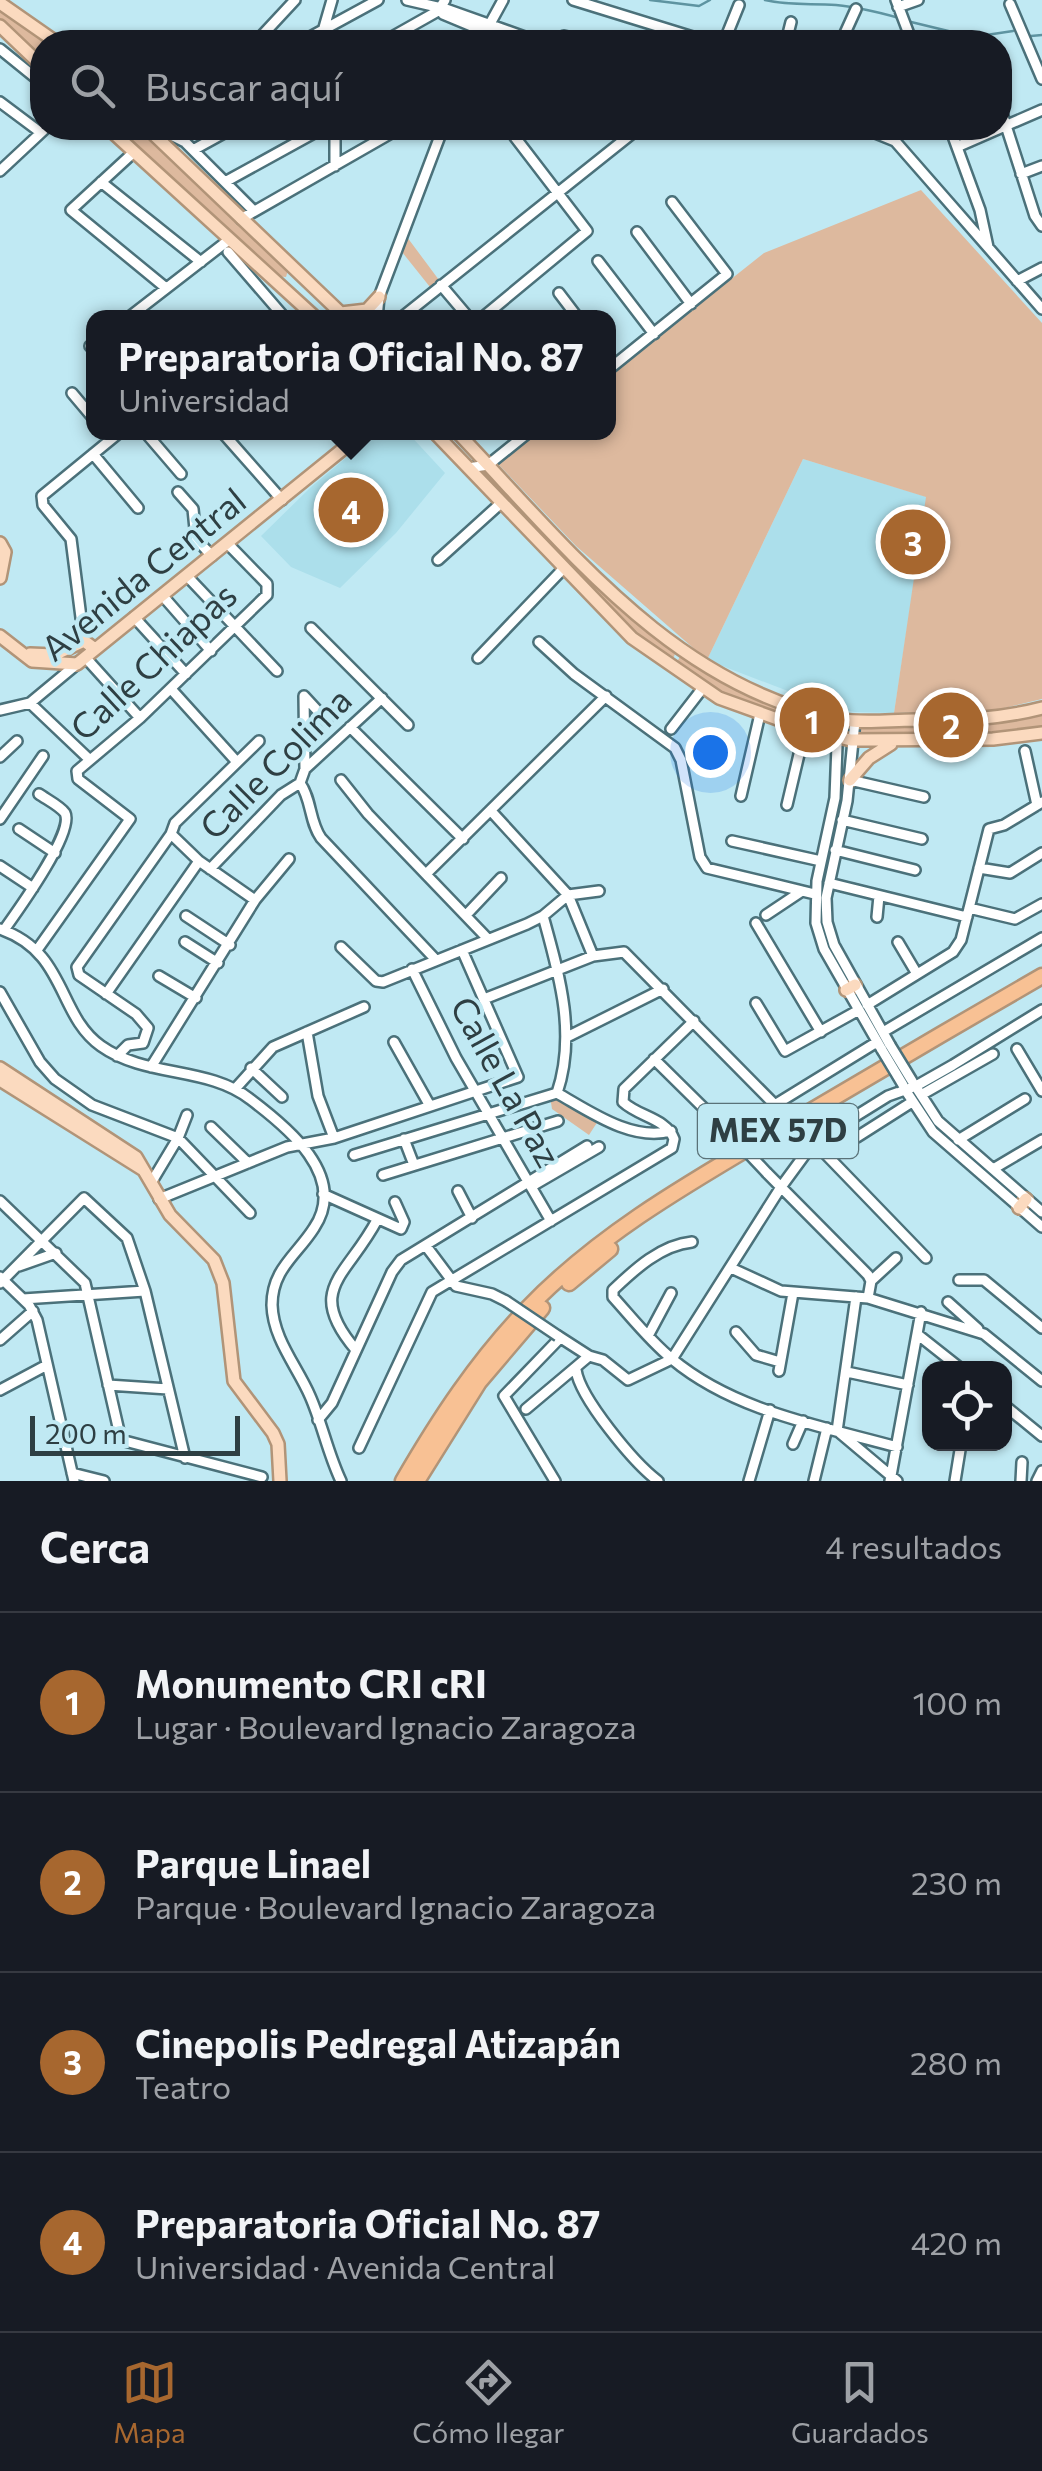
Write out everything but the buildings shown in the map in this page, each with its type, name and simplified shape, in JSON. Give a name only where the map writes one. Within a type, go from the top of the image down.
[{"type":"highway","name":"MEX 57D","points":[[403,1481],[458,1391],[494,1345],[528,1307],[588,1253],[706,1173],[1042,976]]},
{"type":"highway","name":"MEX 57D","points":[[417,1481],[458,1410],[504,1350],[537,1312],[595,1260],[714,1179],[1042,986]]},
{"type":"main road","points":[[0,3],[39,30]]},
{"type":"main road","points":[[0,26],[30,55]]},
{"type":"main road","points":[[121,140],[229,246],[308,310]]},
{"type":"main road","points":[[172,140],[242,220],[339,310]]},
{"type":"main road","points":[[289,292],[304,278]]},
{"type":"main road","points":[[368,310],[379,297]]},
{"type":"main road","name":"Avenida Central","points":[[85,653],[354,440]]},
{"type":"main road","points":[[442,440],[632,638],[702,689],[760,714],[835,738],[894,742],[993,740],[1042,732]]},
{"type":"main road","points":[[465,440],[624,606],[687,653],[744,686],[838,719],[855,721],[984,720],[1042,708]]},
{"type":"main road","points":[[0,543],[5,552],[0,578]]},
{"type":"main road","points":[[0,636],[37,662],[85,653]]},
{"type":"main road","points":[[21,653],[85,653]]},
{"type":"main road","points":[[678,672],[676,660],[687,653]]},
{"type":"main road","points":[[850,780],[870,758],[894,742]]},
{"type":"main road","points":[[0,1068],[136,1157],[158,1199],[214,1260],[221,1272],[234,1381],[273,1433],[278,1444],[280,1481]]},
{"type":"main road","points":[[0,1080],[142,1169]]},
{"type":"street","points":[[267,30],[295,0]]},
{"type":"street","points":[[323,30],[332,0]]},
{"type":"street","points":[[325,30],[378,0]]},
{"type":"street","points":[[407,0],[439,6],[496,30]]},
{"type":"street","points":[[489,28],[503,0]]},
{"type":"street","points":[[572,0],[670,30]]},
{"type":"street","points":[[907,30],[898,5],[918,0]]},
{"type":"street","points":[[1010,4],[1042,79]]},
{"type":"street","points":[[729,30],[739,5]]},
{"type":"street","points":[[402,30],[439,6]]},
{"type":"street","points":[[846,30],[856,10]]},
{"type":"street","points":[[789,30],[791,22]]},
{"type":"street","points":[[0,49],[30,73]]},
{"type":"street","points":[[0,102],[30,122]]},
{"type":"street","points":[[1012,122],[1042,110]]},
{"type":"street","points":[[2,166],[32,140]]},
{"type":"street","points":[[177,140],[193,150],[254,211]]},
{"type":"street","points":[[193,150],[211,140]]},
{"type":"street","points":[[224,182],[301,140]]},
{"type":"street","points":[[335,166],[336,140]]},
{"type":"street","points":[[242,220],[379,140]]},
{"type":"street","points":[[378,310],[379,297],[438,140]]},
{"type":"street","points":[[492,310],[587,231],[518,140]]},
{"type":"street","points":[[411,310],[624,140]]},
{"type":"street","points":[[955,140],[980,210],[988,250]]},
{"type":"street","points":[[958,146],[972,140]]},
{"type":"street","points":[[1011,140],[1042,226]]},
{"type":"street","points":[[895,141],[1042,309]]},
{"type":"street","points":[[134,152],[71,210],[166,288]]},
{"type":"street","points":[[1022,174],[1042,166]]},
{"type":"street","points":[[101,182],[201,262]]},
{"type":"street","points":[[616,361],[727,274],[672,202]]},
{"type":"street","points":[[637,232],[691,304]]},
{"type":"street","points":[[138,310],[201,262],[229,246],[278,308],[276,310]]},
{"type":"street","points":[[598,261],[654,334]]},
{"type":"street","points":[[1016,281],[1042,268]]},
{"type":"street","points":[[441,285],[462,310]]},
{"type":"street","points":[[559,292],[572,310]]},
{"type":"street","points":[[72,393],[86,410]]},
{"type":"street","points":[[110,440],[45,492],[42,500],[71,539],[85,653],[140,718]]},
{"type":"street","points":[[152,440],[181,474]]},
{"type":"street","points":[[229,440],[282,500]]},
{"type":"street","points":[[468,468],[488,464],[519,440]]},
{"type":"street","points":[[93,454],[138,508]]},
{"type":"street","points":[[178,492],[193,510],[196,539],[212,556]]},
{"type":"street","points":[[438,560],[501,503]]},
{"type":"street","name":"Calle Chiapas","points":[[37,950],[130,819],[76,775],[236,628],[269,590],[228,543]]},
{"type":"street","points":[[478,658],[563,569]]},
{"type":"street","points":[[187,576],[276,671]]},
{"type":"street","points":[[162,595],[211,651]]},
{"type":"street","points":[[134,617],[186,674]]},
{"type":"street","points":[[311,628],[408,725]]},
{"type":"street","points":[[539,642],[574,674],[670,743],[679,754],[700,857],[706,868],[815,894]]},
{"type":"street","name":"Avenida Central","points":[[0,710],[30,703],[85,653]]},
{"type":"street","points":[[171,689],[238,762]]},
{"type":"street","points":[[672,729],[702,689]]},
{"type":"street","points":[[305,770],[304,696],[327,721]]},
{"type":"street","points":[[426,874],[606,696]]},
{"type":"street","name":"Calle Colima","points":[[210,869],[281,795],[300,782],[305,770],[382,698]]},
{"type":"street","points":[[30,703],[90,760]]},
{"type":"street","points":[[741,796],[760,714]]},
{"type":"street","points":[[838,719],[835,798],[815,894],[819,936],[912,1090],[938,1121],[994,1169],[1042,1228]]},
{"type":"street","points":[[851,988],[829,933],[826,911],[828,883],[850,780],[855,721]]},
{"type":"street","points":[[350,727],[462,838]]},
{"type":"street","points":[[787,806],[805,729]]},
{"type":"street","points":[[0,756],[17,741]]},
{"type":"street","points":[[117,1056],[128,1045],[143,1043],[148,1028],[136,1014],[76,971],[172,834],[175,823],[259,742]]},
{"type":"street","points":[[756,1003],[784,1051],[954,952],[961,940],[989,829],[1004,825],[1040,804],[1025,751]]},
{"type":"street","points":[[0,819],[43,756]]},
{"type":"street","points":[[341,780],[368,814],[488,938]]},
{"type":"street","points":[[850,780],[924,796]]},
{"type":"street","points":[[300,782],[322,838],[436,960]]},
{"type":"street","points":[[40,794],[66,815],[55,853],[2,930],[37,950],[93,1040],[117,1056],[236,1089],[302,1144],[317,1167],[322,1194],[318,1220],[278,1274],[272,1302],[276,1329],[341,1481]]},
{"type":"street","points":[[491,812],[568,896],[593,956]]},
{"type":"street","points":[[842,820],[922,839]]},
{"type":"street","points":[[20,829],[55,853]]},
{"type":"street","points":[[172,834],[199,861],[255,900]]},
{"type":"street","points":[[732,841],[821,861]]},
{"type":"street","points":[[835,850],[915,870]]},
{"type":"street","points":[[979,868],[1010,872],[1042,854]]},
{"type":"street","points":[[150,1067],[255,900],[289,859]]},
{"type":"street","points":[[106,994],[199,861]]},
{"type":"street","points":[[0,866],[33,888]]},
{"type":"street","points":[[466,914],[501,878]]},
{"type":"street","points":[[828,883],[879,896],[1014,919],[1042,904]]},
{"type":"street","points":[[341,947],[376,981],[383,982],[543,916],[568,896],[599,891]]},
{"type":"street","points":[[766,915],[802,891]]},
{"type":"street","points":[[878,917],[879,896]]},
{"type":"street","points":[[186,916],[230,945]]},
{"type":"street","points":[[543,916],[558,968],[566,1037],[564,1073],[556,1093]]},
{"type":"street","points":[[756,923],[821,1032]]},
{"type":"street","points":[[883,1032],[1042,938]]},
{"type":"street","points":[[185,942],[218,963]]},
{"type":"street","points":[[898,942],[917,974]]},
{"type":"street","points":[[158,1199],[302,1144],[334,1138],[518,1077],[462,950]]},
{"type":"street","points":[[484,999],[593,956],[624,952],[775,1105]]},
{"type":"street","name":"Calle La Paz","points":[[412,969],[456,1058],[551,1221]]},
{"type":"street","points":[[159,976],[196,998]]},
{"type":"street","points":[[566,1037],[662,990]]},
{"type":"street","points":[[1,996],[40,1062],[73,1094],[92,1106],[178,1138],[250,1213]]},
{"type":"street","points":[[236,1089],[272,1047],[364,1007]]},
{"type":"street","points":[[863,1008],[883,1032],[883,1046]]},
{"type":"street","points":[[426,1246],[450,1281],[506,1301],[588,1356],[603,1360],[628,1380],[672,1359],[814,1142],[912,1090],[1042,1010]]},
{"type":"street","points":[[360,1448],[428,1297],[672,1148],[671,1130],[623,1102],[624,1089],[694,1021]]},
{"type":"street","points":[[306,1032],[318,1096],[334,1138]]},
{"type":"street","points":[[394,1042],[430,1106]]},
{"type":"street","points":[[732,1136],[775,1105],[883,1046]]},
{"type":"street","points":[[1017,1048],[1042,1092]]},
{"type":"street","points":[[857,1137],[912,1090],[993,1054]]},
{"type":"street","points":[[654,1059],[872,1281]]},
{"type":"street","points":[[251,1068],[282,1097]]},
{"type":"street","points":[[912,1090],[933,1132],[1022,1203],[1042,1212]]},
{"type":"street","points":[[354,1156],[556,1093],[629,1128],[659,1134],[671,1130]]},
{"type":"street","points":[[958,1140],[1025,1100]]},
{"type":"street","points":[[151,1182],[187,1115]]},
{"type":"street","points":[[383,1175],[558,1121]]},
{"type":"street","points":[[211,1127],[248,1164]]},
{"type":"street","points":[[404,1139],[414,1165]]},
{"type":"street","points":[[994,1169],[1042,1140]]},
{"type":"street","points":[[814,1142],[926,1258]]},
{"type":"street","points":[[318,1420],[332,1403],[396,1265],[593,1146]]},
{"type":"street","points":[[458,1191],[472,1218]]},
{"type":"street","points":[[322,1194],[396,1229],[404,1226],[395,1202]]},
{"type":"street","points":[[104,1481],[73,1477],[33,1311],[1,1280],[84,1198],[128,1238],[145,1291],[184,1458]]},
{"type":"street","points":[[0,1200],[78,1273],[90,1295],[121,1440],[262,1477]]},
{"type":"street","points":[[356,1350],[338,1328],[330,1304],[339,1279],[377,1220]]},
{"type":"street","points":[[692,1242],[672,1246],[642,1264],[612,1293],[648,1336],[672,1359],[721,1391],[832,1430],[897,1446]]},
{"type":"street","points":[[17,1266],[56,1253]]},
{"type":"street","points":[[868,1298],[872,1281],[896,1258]]},
{"type":"street","points":[[731,1268],[769,1287],[793,1293],[868,1298],[984,1334]]},
{"type":"street","points":[[958,1280],[984,1280],[1042,1328]]},
{"type":"street","points":[[23,1300],[145,1291]]},
{"type":"street","points":[[648,1336],[671,1293]]},
{"type":"street","points":[[736,1332],[756,1355],[780,1366],[793,1293]]},
{"type":"street","points":[[814,1481],[847,1372],[856,1297]]},
{"type":"street","points":[[948,1302],[1042,1382]]},
{"type":"street","points":[[0,1340],[33,1311]]},
{"type":"street","points":[[892,1479],[921,1312]]},
{"type":"street","points":[[917,1334],[951,1361]]},
{"type":"street","points":[[555,1481],[504,1396],[559,1337]]},
{"type":"street","points":[[526,1409],[588,1356]]},
{"type":"street","points":[[0,1390],[47,1365]]},
{"type":"street","points":[[576,1370],[583,1389],[631,1457],[658,1481]]},
{"type":"street","points":[[847,1372],[908,1385]]},
{"type":"street","points":[[108,1384],[168,1389]]},
{"type":"street","points":[[749,1481],[770,1410]]},
{"type":"street","points":[[1012,1412],[1042,1436]]},
{"type":"street","points":[[793,1444],[804,1420]]},
{"type":"street","points":[[832,1430],[892,1479]]},
{"type":"street","points":[[955,1481],[960,1451]]},
{"type":"street","points":[[1021,1481],[1022,1462]]},
{"type":"street","points":[[1037,1481],[1042,1470]]},
{"type":"shaded area","points":[[0,11],[33,30],[30,30],[30,49],[0,22]]},
{"type":"shaded area","points":[[129,140],[155,140],[232,218],[289,267],[286,277],[275,276]]},
{"type":"shaded area","points":[[921,190],[1042,323],[1042,699],[996,710],[894,713],[926,497],[803,459],[707,660],[576,546],[498,464],[529,440],[616,440],[616,370],[764,253]]},
{"type":"shaded area","points":[[407,237],[439,280],[430,287],[402,252]]},
{"type":"shaded area","points":[[367,440],[414,440],[445,473],[396,533],[340,588],[291,567],[261,536]]},
{"type":"shaded area","points":[[803,459],[927,497],[894,713],[832,708],[707,660]]},
{"type":"shaded area","points":[[487,466],[682,652],[675,654],[671,664],[641,641],[476,471]]},
{"type":"shaded area","points":[[681,655],[715,679],[830,726],[824,730],[711,689],[675,665]]},
{"type":"shaded area","points":[[1042,711],[1042,729],[1007,736],[859,736],[860,725]]},
{"type":"shaded area","points":[[557,1095],[600,1118],[589,1135],[552,1109],[550,1096]]},
{"type":"waterway","points":[[650,0],[699,6],[710,0]]},
{"type":"waterway","points":[[765,0],[844,6],[899,18]]},
{"type":"waterway","points":[[907,21],[944,30]]},
{"type":"waterway","points":[[1031,36],[1042,35]]},
{"type":"place","name":"Preparatoria Oficial No. 87","points":[[351,510]]},
{"type":"place","name":"Cinepolis Pedregal Atizapán","points":[[913,542]]},
{"type":"place","name":"Monumento CRI cRI","points":[[812,720]]},
{"type":"place","name":"Parque Linael","points":[[951,725]]}]
